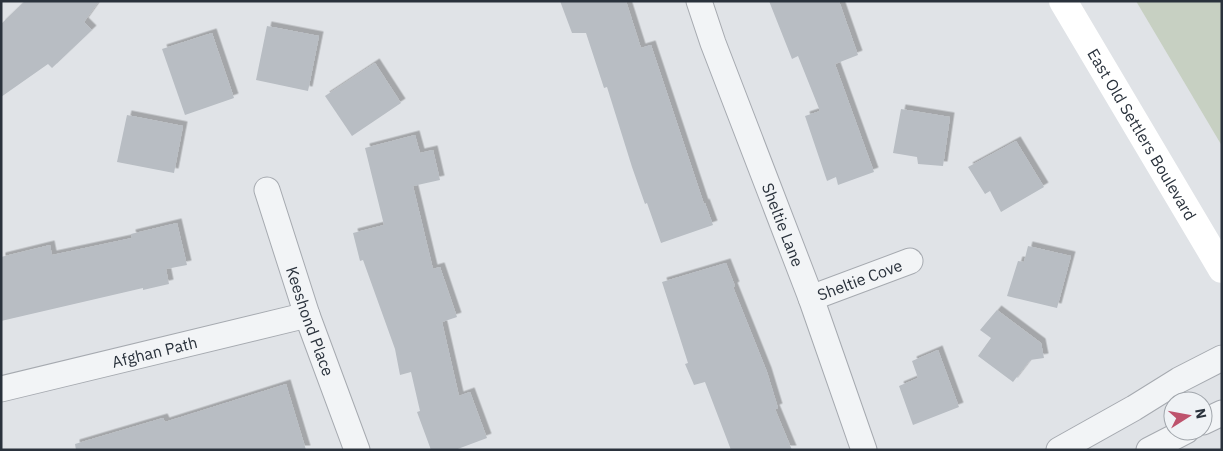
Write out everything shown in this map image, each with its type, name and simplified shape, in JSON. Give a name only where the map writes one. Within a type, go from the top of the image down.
[{"type":"main road","name":"East Old Settlers Boulevard","points":[[1062,1],[1222,269]]},
{"type":"street","name":"Sheltie Lane","points":[[699,1],[713,43],[811,298],[864,450]]},
{"type":"street","name":"Keeshond Place","points":[[267,190],[307,315],[357,450]]},
{"type":"street","name":"Sheltie Cove","points":[[811,298],[910,261]]},
{"type":"street","name":"Afghan Path","points":[[1,389],[307,315]]},
{"type":"street","points":[[1059,450],[1134,408],[1179,380],[1222,358]]},
{"type":"street","points":[[1148,450],[1166,441]]},
{"type":"green space","points":[[1136,1],[1222,1],[1222,146]]},
{"type":"building","points":[[25,1],[99,1],[84,22],[92,30],[52,68],[48,64],[1,97],[1,24]]},
{"type":"building","points":[[560,1],[626,1],[641,48],[651,45],[704,204],[713,225],[661,243],[647,203],[645,204],[607,87],[604,88],[586,33],[572,33]]},
{"type":"building","points":[[769,1],[839,1],[858,55],[835,64],[874,172],[838,185],[836,177],[827,181],[805,116],[820,111],[798,56],[792,59]]},
{"type":"building","points":[[267,26],[319,36],[308,91],[256,80]]},
{"type":"building","points":[[212,33],[234,98],[185,115],[162,49]]},
{"type":"building","points":[[375,63],[401,103],[352,136],[325,96]]},
{"type":"building","points":[[901,109],[950,117],[943,166],[918,164],[917,157],[893,153]]},
{"type":"building","points":[[127,115],[183,126],[174,173],[117,162]]},
{"type":"building","points":[[415,135],[420,153],[433,150],[440,180],[413,186],[433,269],[440,267],[457,317],[442,322],[459,396],[470,392],[487,438],[455,450],[431,450],[417,412],[420,411],[411,372],[400,375],[395,349],[363,260],[360,261],[353,233],[384,225],[365,148]]},
{"type":"building","points":[[1016,141],[1044,187],[1001,212],[990,191],[985,194],[968,167]]},
{"type":"building","points":[[177,223],[187,265],[166,269],[169,284],[143,290],[143,288],[1,321],[1,257],[50,245],[52,255],[132,238],[131,234]]},
{"type":"building","points":[[1028,246],[1071,256],[1057,308],[1007,296],[1018,261],[1024,262]]},
{"type":"building","points":[[726,263],[735,286],[733,287],[767,372],[778,408],[775,409],[792,450],[731,450],[705,382],[694,385],[685,364],[688,363],[662,282]]},
{"type":"building","points":[[997,310],[1041,343],[1044,358],[1030,360],[1013,382],[978,356],[991,338],[980,330]]},
{"type":"building","points":[[938,350],[959,407],[913,425],[899,386],[918,378],[912,361]]},
{"type":"building","points":[[286,384],[306,450],[76,450],[75,444],[163,418],[165,422]]}]
